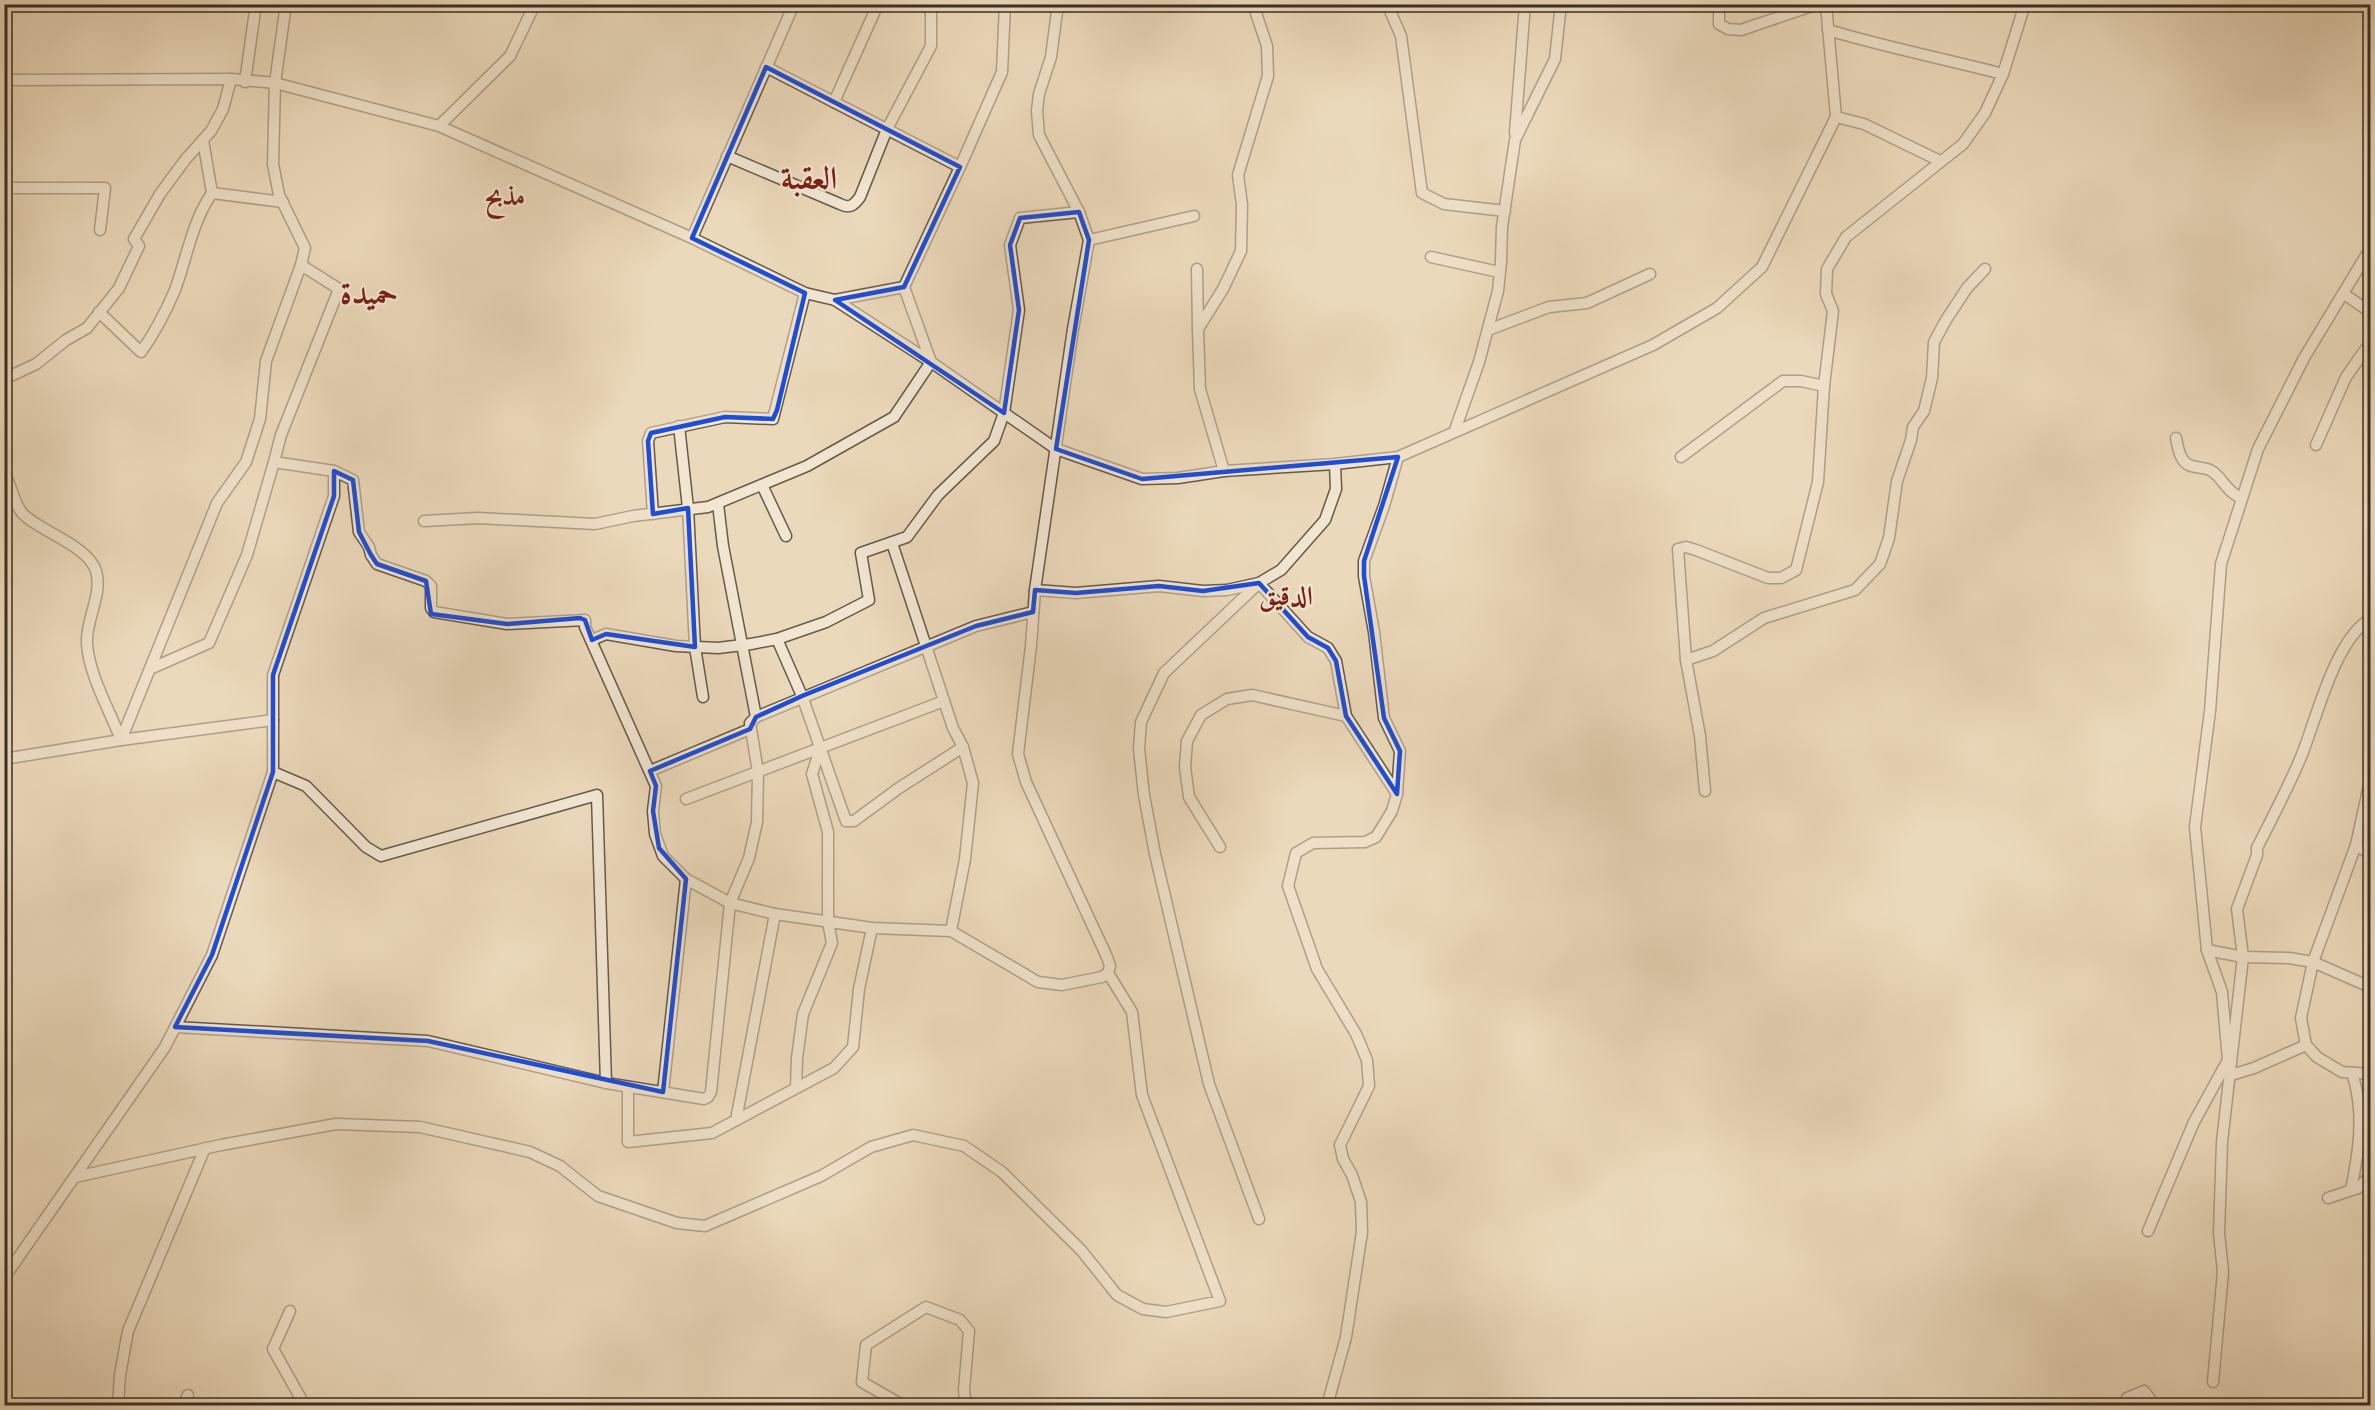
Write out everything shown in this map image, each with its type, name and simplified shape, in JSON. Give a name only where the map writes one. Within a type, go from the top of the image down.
[{"type":"street","points":[[245,82],[256,4]]},
{"type":"street","points":[[121,740],[218,503],[246,462],[260,419],[266,361],[305,248],[283,202],[273,164],[275,83],[286,4]]},
{"type":"street","points":[[439,126],[510,56],[535,4]]},
{"type":"street","points":[[692,238],[794,4]]},
{"type":"street","points":[[834,102],[878,4]]},
{"type":"street","points":[[728,156],[846,207],[853,206],[860,196],[887,129],[931,46],[932,4]]},
{"type":"street","points":[[931,362],[904,287],[1002,72],[1005,4]]},
{"type":"street","points":[[274,462],[334,471],[353,480],[359,532],[369,547],[371,555],[377,564],[426,581],[431,586],[431,608],[434,612],[507,624],[580,618],[585,620],[585,627],[656,786],[653,811],[659,848],[663,856],[686,879],[730,903],[775,914],[872,928],[951,931],[1038,982],[1062,985],[1102,977],[1108,973],[1110,966],[1107,957],[1020,767],[1018,754],[1035,590],[1073,329],[1089,240],[1079,212],[1039,135],[1037,111],[1051,57],[1058,4]]},
{"type":"street","points":[[1198,329],[1223,289],[1241,251],[1242,205],[1238,175],[1268,76],[1267,46],[1253,4]]},
{"type":"street","points":[[1387,4],[1401,36],[1422,193],[1444,204],[1505,211]]},
{"type":"street","points":[[1455,430],[1488,330],[1498,291],[1505,211],[1515,140],[1525,4]]},
{"type":"street","points":[[1515,140],[1555,60],[1561,4]]},
{"type":"street","points":[[1719,4],[1719,24],[1728,29],[1741,30],[1818,4]]},
{"type":"street","points":[[4,80],[231,80],[275,83],[439,126],[692,238],[805,292],[835,300],[931,362],[1056,449],[1142,479],[1178,478],[1224,471],[1335,464],[1398,457],[1653,345],[1717,308],[1762,267],[1836,117],[1826,4]]},
{"type":"street","points":[[1705,791],[1700,736],[1686,660],[1678,549],[1686,547],[1696,550],[1768,578],[1781,578],[1796,570],[1818,482],[1824,386],[1833,311],[1826,294],[1827,269],[1846,237],[1963,144],[1985,113],[2003,74],[2025,4]]},
{"type":"street","points":[[1828,30],[2003,74]]},
{"type":"street","points":[[766,67],[960,167]]},
{"type":"street","points":[[4,380],[36,364],[66,340],[87,328],[119,288],[139,246],[134,239],[160,194],[185,160],[211,131],[223,109],[231,80]]},
{"type":"street","points":[[1836,117],[1864,124],[1940,161]]},
{"type":"street","points":[[99,312],[141,352],[174,291],[195,227],[204,204],[212,193],[203,140]]},
{"type":"street","points":[[4,188],[105,188],[100,230]]},
{"type":"street","points":[[212,193],[283,202]]},
{"type":"street","points":[[592,640],[606,634],[650,643],[695,647],[718,648],[743,645],[777,639],[826,622],[869,600],[861,553],[907,537],[938,495],[994,441],[1004,413],[1019,310],[1010,245],[1020,218],[1079,212]]},
{"type":"street","points":[[1089,240],[1194,216]]},
{"type":"street","points":[[2148,1230],[2194,1122],[2228,1060],[2222,992],[2207,950],[2195,827],[2210,711],[2222,564],[2258,449],[2304,358],[2370,249]]},
{"type":"street","points":[[1431,257],[1499,272]]},
{"type":"street","points":[[150,669],[209,643],[247,555],[281,435],[339,289],[301,265]]},
{"type":"street","points":[[1197,269],[1200,389],[1224,471]]},
{"type":"street","points":[[1686,660],[1713,651],[1764,618],[1793,607],[1855,590],[1880,564],[1889,538],[1892,501],[1897,481],[1913,427],[1924,411],[1932,378],[1934,342],[1967,288],[1985,269]]},
{"type":"street","points":[[1488,330],[1549,307],[1587,303],[1650,274]]},
{"type":"street","points":[[835,300],[904,287]]},
{"type":"street","points":[[653,513],[648,441],[651,433],[725,417],[773,419],[805,292]]},
{"type":"street","points":[[2344,294],[2370,312]]},
{"type":"street","points":[[2316,445],[2346,377],[2370,343]]},
{"type":"street","points":[[424,521],[478,518],[595,524],[718,504],[807,466],[894,417],[931,362]]},
{"type":"street","points":[[1681,457],[1783,381],[1801,381],[1824,386]]},
{"type":"street","points":[[679,426],[688,508],[695,647],[703,697]]},
{"type":"street","points":[[2176,438],[2179,453],[2187,464],[2211,471],[2219,477],[2230,493],[2241,498]]},
{"type":"street","points":[[1327,1406],[1346,1337],[1362,1232],[1361,1203],[1352,1175],[1343,1159],[1340,1145],[1369,1086],[1367,1060],[1356,1034],[1317,969],[1288,886],[1296,853],[1313,843],[1365,842],[1376,837],[1392,811],[1397,794],[1400,751],[1384,718],[1374,632],[1364,576],[1364,561],[1384,506],[1398,457]]},
{"type":"street","points":[[1259,1219],[1209,1084],[1155,854],[1144,795],[1139,749],[1141,722],[1164,673],[1259,583],[1281,570],[1325,520],[1336,489],[1335,464]]},
{"type":"street","points":[[4,1278],[165,1047],[212,955],[273,772],[273,675],[334,496],[334,471]]},
{"type":"street","points":[[4,474],[22,513],[34,523],[65,540],[85,556],[96,571],[97,588],[87,643],[90,663],[121,740]]},
{"type":"street","points":[[762,485],[786,536]]},
{"type":"street","points":[[718,504],[723,546],[756,717]]},
{"type":"street","points":[[892,543],[953,728],[963,747],[973,783],[972,810],[965,859],[951,931]]},
{"type":"street","points":[[1035,590],[1076,593],[1159,586],[1203,591],[1227,590],[1259,583]]},
{"type":"street","points":[[1259,583],[1308,637],[1328,648],[1336,661],[1346,716],[1397,794]]},
{"type":"street","points":[[175,1027],[428,1041],[606,1083],[704,1099],[711,1092],[730,903],[749,858],[757,822],[758,772],[750,723],[756,717],[802,696],[927,645],[976,626],[1033,612]]},
{"type":"street","points":[[2213,1382],[2223,1272],[2219,1233],[2222,1142],[2243,957],[2237,909],[2257,855],[2257,848],[2301,758],[2333,670],[2360,625],[2370,619]]},
{"type":"street","points":[[777,639],[821,746],[846,821],[854,821],[899,788],[963,747]]},
{"type":"street","points":[[1220,846],[1189,797],[1185,767],[1187,741],[1201,715],[1227,699],[1252,695],[1346,716]]},
{"type":"street","points":[[686,799],[944,701]]},
{"type":"street","points":[[4,759],[121,740],[273,720]]},
{"type":"street","points":[[650,771],[750,729]]},
{"type":"street","points":[[796,1087],[803,1014],[832,943],[828,922],[828,832],[812,774],[821,746]]},
{"type":"street","points":[[273,772],[306,786],[366,847],[381,856],[597,795],[606,1083]]},
{"type":"street","points":[[2370,781],[2356,845],[2313,962],[2301,1018],[2306,1045],[2317,1057],[2342,1072],[2370,1074]]},
{"type":"street","points":[[2356,845],[2370,854]]},
{"type":"street","points":[[663,1092],[686,879]]},
{"type":"street","points":[[736,1120],[775,914]]},
{"type":"street","points":[[628,1087],[628,1142],[712,1133],[834,1068],[853,1047],[859,989],[872,928]]},
{"type":"street","points":[[2207,950],[2243,957],[2289,958],[2313,962],[2370,987]]},
{"type":"street","points":[[75,1177],[205,1148],[336,1124],[420,1127],[530,1152],[560,1166],[598,1196],[677,1223],[705,1226],[821,1176],[871,1147],[914,1135],[964,1146],[1002,1172],[1081,1250],[1117,1295],[1126,1300],[1143,1309],[1166,1312],[1220,1301],[1142,1095],[1132,1012],[1108,973]]},
{"type":"street","points":[[2231,1074],[2254,1068],[2306,1045]]},
{"type":"street","points":[[2351,1190],[2360,1144],[2358,1092],[2352,1072]]},
{"type":"street","points":[[118,1406],[120,1375],[129,1331],[205,1148]]},
{"type":"street","points":[[2328,1198],[2358,1188],[2370,1176]]},
{"type":"street","points":[[904,1406],[862,1382],[866,1345],[926,1307],[960,1320],[969,1331],[964,1390],[965,1400],[973,1406]]},
{"type":"street","points":[[290,1311],[273,1349],[305,1406]]},
{"type":"street","points":[[2126,1406],[2127,1398],[2144,1391],[2155,1406]]},
{"type":"street","points":[[183,1406],[188,1395]]},
{"type":"highlighted area","points":[[766,67],[960,167],[904,287],[835,300],[1004,413],[1019,310],[1010,245],[1020,218],[1079,212],[1089,240],[1056,449],[1142,479],[1398,457],[1364,561],[1364,576],[1384,718],[1400,751],[1397,794],[1346,716],[1336,661],[1328,648],[1308,637],[1259,583],[1203,591],[1159,586],[1076,593],[1035,590],[1033,612],[976,626],[802,696],[756,717],[750,729],[650,771],[656,786],[653,811],[659,848],[686,879],[663,1092],[428,1041],[175,1027],[212,955],[273,772],[273,675],[334,496],[334,471],[353,480],[359,532],[377,564],[426,581],[431,614],[507,624],[580,618],[585,620],[592,640],[606,634],[695,647],[688,508],[653,514],[648,441],[651,433],[725,417],[773,419],[777,410],[805,293],[692,238]]},
{"type":"district","name":"العقبة","points":[[809,178]]},
{"type":"district","name":"مذبح","points":[[505,196]]},
{"type":"district","name":"حميدة","points":[[369,293]]},
{"type":"district","name":"الدقيق","points":[[1286,596]]}]
